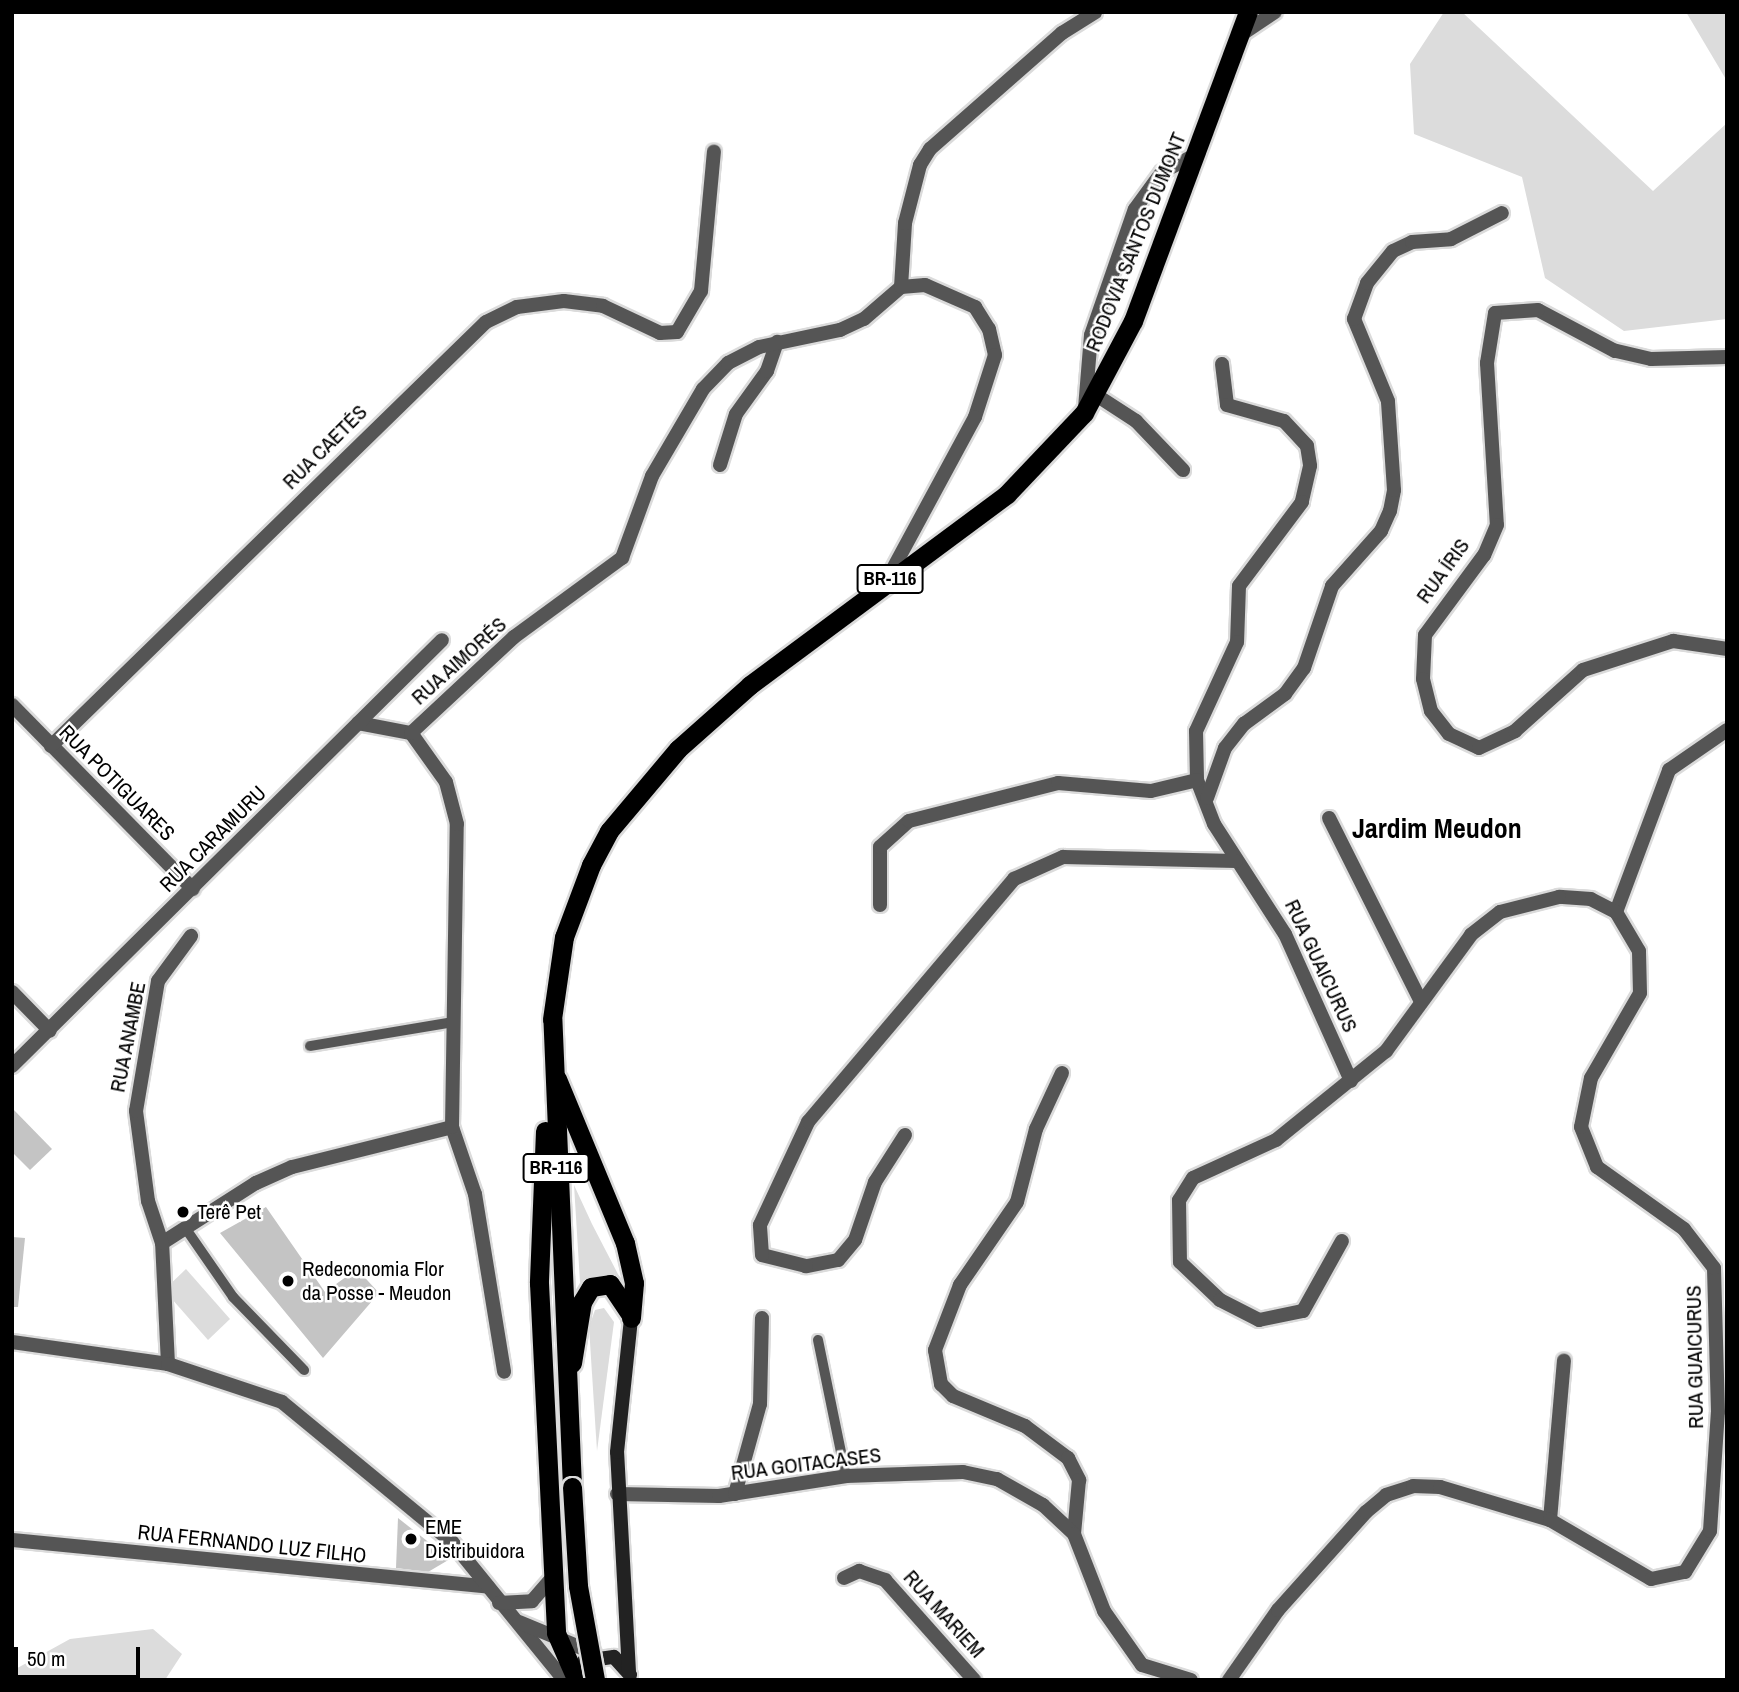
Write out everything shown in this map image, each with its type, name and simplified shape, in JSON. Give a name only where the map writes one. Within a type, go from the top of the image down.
[{"type":"highway","name":"RODOVIA SANTOS DUMONT","points":[[566,1385],[552,1066],[564,937],[609,831],[678,749],[887,581],[1007,494],[1084,413],[1096,395],[1133,321],[1248,12]]},
{"type":"highway","points":[[552,1066],[625,1244],[634,1283],[631,1318]]},
{"type":"highway","points":[[552,1066],[538,1239],[556,1574],[556,1633],[570,1678]]},
{"type":"highway","points":[[566,1385],[584,1293],[610,1284],[631,1318]]},
{"type":"highway","name":"BR-116","points":[[566,1385],[578,1586],[595,1680]]},
{"type":"main road","points":[[630,1676],[617,1494],[631,1318]]},
{"type":"main road","points":[[614,1657],[627,1627]]},
{"type":"main road","points":[[570,1678],[597,1655],[614,1657],[630,1676]]},
{"type":"street","points":[[887,581],[975,417],[995,355],[989,329],[975,307],[954,293],[901,287],[909,203],[930,149],[1062,33],[1095,12]]},
{"type":"street","points":[[1239,36],[1276,12]]},
{"type":"street","name":"RUA CAETÉS","points":[[51,746],[486,322],[517,307],[564,301],[603,306],[660,333],[677,332],[701,291],[714,152]]},
{"type":"street","points":[[1084,413],[1091,335],[1135,209],[1162,172],[1197,154]]},
{"type":"street","points":[[1207,798],[1225,748],[1286,694],[1304,668],[1332,586],[1381,531],[1390,511],[1394,490],[1388,401],[1358,339],[1357,303],[1393,251],[1412,242],[1451,239],[1502,213]]},
{"type":"street","name":"RUA AIMORÉS","points":[[504,1372],[475,1194],[452,1127],[457,824],[446,782],[411,733],[514,637],[622,558],[652,477],[703,389],[728,363],[777,342],[864,319],[901,287]]},
{"type":"street","name":"RUA ÍRIS","points":[[1727,357],[1651,359],[1615,351],[1538,310],[1495,313],[1487,363],[1497,525],[1483,555],[1425,635],[1423,680],[1431,711],[1449,734],[1479,748],[1515,731],[1583,670],[1673,641],[1727,649]]},
{"type":"street","points":[[720,465],[736,414],[767,372],[777,342]]},
{"type":"street","points":[[880,905],[880,847],[909,821],[1058,783],[1151,790],[1197,780],[1196,731],[1237,642],[1239,586],[1302,502],[1310,466],[1296,431],[1272,416],[1227,405],[1222,364]]},
{"type":"street","points":[[1096,395],[1136,421],[1183,470]]},
{"type":"street","name":"RUA CARAMURU","points":[[12,1066],[442,640]]},
{"type":"street","name":"RUA POTIGUARES","points":[[12,705],[193,889]]},
{"type":"street","points":[[358,723],[411,733]]},
{"type":"street","points":[[1342,1241],[1298,1314],[1259,1320],[1189,1275],[1175,1239],[1179,1200],[1193,1178],[1276,1140],[1386,1051],[1471,935],[1500,912],[1559,897],[1591,899],[1616,912],[1669,770],[1727,730]]},
{"type":"street","name":"RUA GUAICURUS","points":[[1197,780],[1236,861],[1275,914],[1351,1081]]},
{"type":"street","points":[[1329,818],[1421,1002]]},
{"type":"street","points":[[905,1135],[875,1181],[855,1240],[838,1260],[806,1266],[775,1261],[762,1255],[757,1235],[808,1122],[1014,878],[1063,858],[1236,861]]},
{"type":"street","name":"RUA GUAICURUS","points":[[1229,1680],[1278,1610],[1386,1495],[1440,1487],[1550,1520],[1633,1573],[1667,1581],[1685,1572],[1710,1531],[1722,1412],[1714,1268],[1684,1229],[1597,1167],[1581,1128],[1591,1078],[1640,993],[1639,951],[1616,912]]},
{"type":"street","name":"RUA ANAMBE","points":[[168,1364],[162,1243],[148,1201],[136,1111],[158,981],[191,936]]},
{"type":"street","points":[[12,992],[50,1031]]},
{"type":"street","points":[[1062,1073],[1036,1129],[1017,1202],[960,1285],[935,1350],[941,1384],[953,1396],[1025,1426],[1068,1458],[1079,1480],[1074,1534]]},
{"type":"street","points":[[162,1243],[256,1183],[292,1167],[452,1127]]},
{"type":"street","points":[[735,1494],[760,1404],[762,1318]]},
{"type":"street","points":[[12,1342],[168,1364],[292,1409],[452,1542],[499,1603],[570,1678]]},
{"type":"street","points":[[1550,1520],[1563,1361]]},
{"type":"street","name":"RUA GOITACASES","points":[[617,1494],[735,1494],[846,1476],[963,1472],[997,1479],[1026,1493],[1074,1534],[1122,1643],[1154,1673],[1191,1680]]},
{"type":"street","name":"RUA FERNANDO LUZ FILHO","points":[[12,1540],[488,1587]]},
{"type":"street","name":"RUA MARIEM","points":[[844,1578],[859,1571],[885,1580],[974,1680]]},
{"type":"street","points":[[499,1603],[532,1601],[556,1574]]},
{"type":"street","points":[[518,1622],[556,1633],[597,1655]]},
{"type":"lane","points":[[310,1046],[453,1023]]},
{"type":"lane","points":[[186,1229],[233,1297],[303,1370]]},
{"type":"lane","points":[[818,1340],[846,1476]]},
{"type":"shaded area","points":[[1444,12],[1462,12],[1653,191],[1727,123],[1727,319],[1624,331],[1545,278],[1522,177],[1414,134],[1410,64]]},
{"type":"shaded area","points":[[1686,12],[1727,12],[1727,81]]},
{"type":"shaded area","points":[[574,1185],[592,1224],[620,1278],[580,1282]]},
{"type":"shaded area","points":[[186,1269],[230,1319],[208,1340],[164,1290]]},
{"type":"shaded area","points":[[604,1308],[614,1322],[597,1451],[589,1327],[595,1310]]},
{"type":"shaded area","points":[[153,1629],[182,1654],[165,1680],[12,1680],[12,1671],[70,1639]]},
{"type":"building","points":[[12,1108],[52,1149],[30,1170],[12,1152]]},
{"type":"building","name":"Redeconomia Flor da Posse - Meudon","points":[[266,1207],[325,1292],[357,1269],[379,1293],[323,1358],[220,1233]]},
{"type":"building","points":[[12,1237],[25,1238],[18,1307],[12,1307]]},
{"type":"building","name":"EME Distribuidora","points":[[398,1518],[450,1559],[428,1572],[396,1568]]},
{"type":"place","name":"Terê Pet","points":[[183,1212]]},
{"type":"place","name":"Redeconomia Flor da Posse - Meudon","points":[[288,1281]]},
{"type":"place","name":"EME Distribuidora","points":[[411,1539]]},
{"type":"district","name":"Jardim Meudon","points":[[1437,828]]}]
